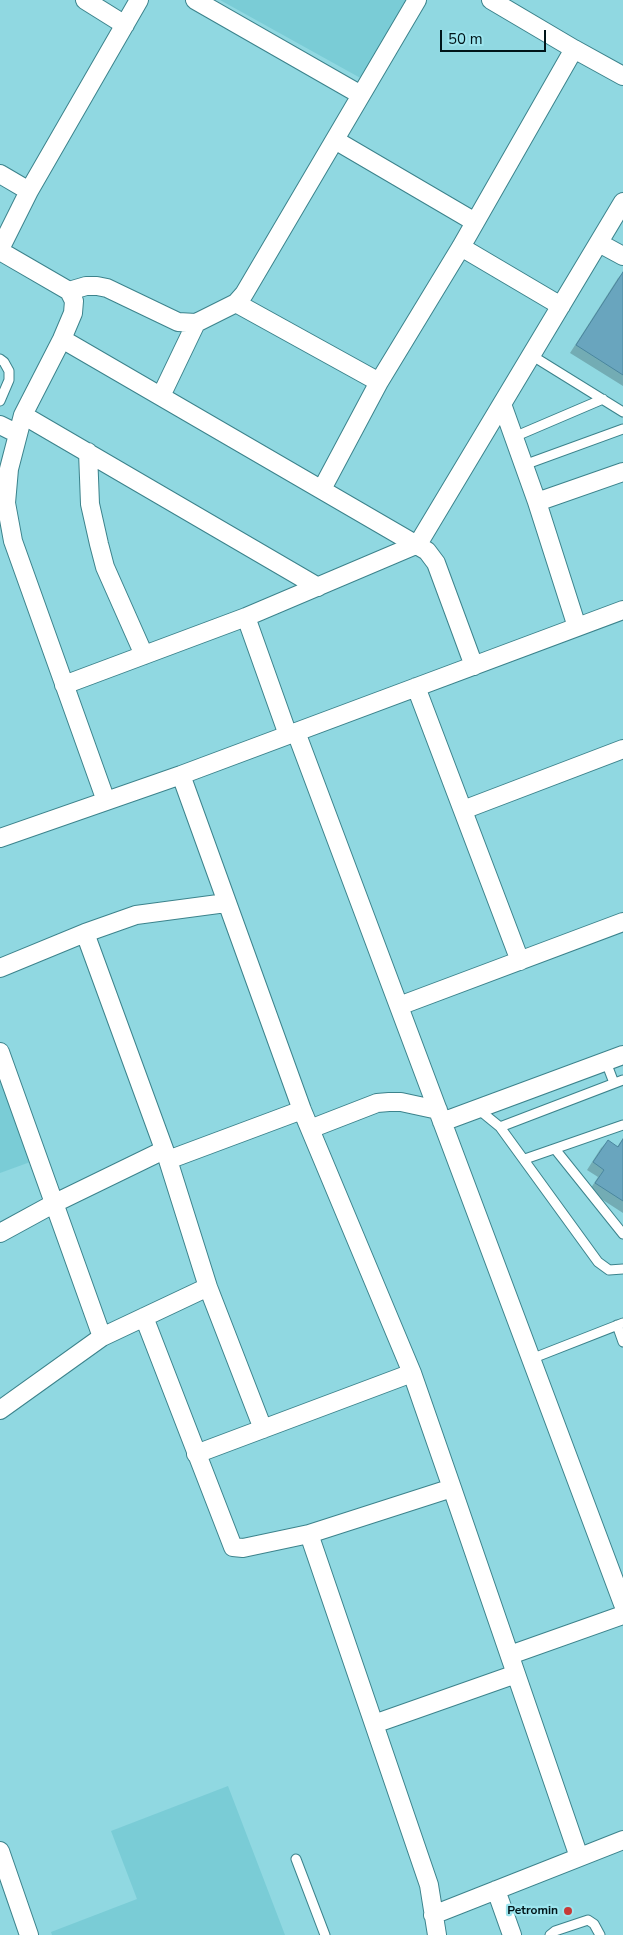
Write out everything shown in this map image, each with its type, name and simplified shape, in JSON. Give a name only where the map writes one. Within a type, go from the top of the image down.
[{"type":"street","points":[[85,0],[124,25]]},
{"type":"street","points":[[106,801],[13,541],[6,504],[9,469],[23,414],[62,339],[72,313],[74,301],[69,290],[0,250],[29,191],[139,0]]},
{"type":"street","points":[[195,0],[361,95]]},
{"type":"street","points":[[69,290],[86,286],[107,288],[178,322],[196,323],[236,303],[244,294],[417,0]]},
{"type":"street","points":[[491,0],[623,76]]},
{"type":"street","points":[[322,488],[379,382],[461,247],[574,49]]},
{"type":"street","points":[[335,140],[475,222]]},
{"type":"street","points":[[0,174],[29,191]]},
{"type":"street","points":[[64,685],[246,617],[418,544],[623,202]]},
{"type":"street","points":[[599,242],[623,256]]},
{"type":"street","points":[[461,247],[561,306]]},
{"type":"street","points":[[236,303],[379,382]]},
{"type":"street","points":[[161,396],[196,323]]},
{"type":"street","points":[[62,339],[427,550],[436,563],[474,666]]},
{"type":"street","points":[[502,404],[537,502],[578,627]]},
{"type":"street","points":[[23,414],[318,587]]},
{"type":"street","points":[[0,425],[18,434]]},
{"type":"street","points":[[88,452],[90,504],[105,566],[144,655]]},
{"type":"street","points":[[537,502],[623,472]]},
{"type":"street","points":[[1,836],[106,801],[623,610]]},
{"type":"street","points":[[246,617],[399,1006],[531,1359],[618,1573],[623,1604]]},
{"type":"street","points":[[416,687],[520,960]]},
{"type":"street","points":[[463,810],[623,749]]},
{"type":"street","points":[[180,774],[302,1110],[412,1374],[579,1857]]},
{"type":"street","points":[[0,968],[85,933],[136,915],[226,903]]},
{"type":"street","points":[[399,1006],[623,922]]},
{"type":"street","points":[[85,933],[166,1155],[208,1287],[263,1429]]},
{"type":"street","points":[[0,1052],[102,1336]]},
{"type":"street","points":[[310,1129],[377,1103],[401,1102],[440,1116],[478,1108],[623,1055]]},
{"type":"street","points":[[0,1233],[55,1203],[166,1155],[302,1110]]},
{"type":"street","points":[[0,1410],[102,1336],[208,1287]]},
{"type":"street","points":[[144,1317],[233,1547],[243,1548],[309,1534],[452,1488]]},
{"type":"street","points":[[196,1454],[412,1374]]},
{"type":"street","points":[[309,1534],[429,1885],[437,1935]]},
{"type":"street","points":[[510,1655],[623,1615]]},
{"type":"street","points":[[374,1724],[516,1674]]},
{"type":"street","points":[[433,1915],[623,1840]]},
{"type":"street","points":[[0,1850],[3,1869],[29,1935]]},
{"type":"street","points":[[496,1890],[512,1935]]},
{"type":"lane","points":[[531,355],[623,412]]},
{"type":"lane","points":[[0,359],[8,370],[9,380],[0,401]]},
{"type":"lane","points":[[514,437],[603,399]]},
{"type":"lane","points":[[524,465],[623,429]]},
{"type":"lane","points":[[500,1127],[619,1082],[606,1062]]},
{"type":"lane","points":[[478,1108],[500,1127],[598,1262],[609,1270],[623,1269]]},
{"type":"lane","points":[[525,1160],[623,1125]]},
{"type":"lane","points":[[555,1149],[623,1234]]},
{"type":"lane","points":[[531,1359],[620,1324],[623,1342]]},
{"type":"lane","points":[[296,1859],[325,1935]]},
{"type":"lane","points":[[550,1935],[555,1930],[588,1920],[594,1924],[600,1935]]},
{"type":"shaded area","points":[[220,0],[409,0],[364,80]]},
{"type":"shaded area","points":[[0,1069],[33,1161],[0,1173]]},
{"type":"shaded area","points":[[228,1786],[285,1935],[52,1935],[51,1932],[137,1899],[111,1831]]},
{"type":"building","points":[[623,272],[623,375],[576,345]]},
{"type":"building","points":[[623,1139],[623,1201],[595,1183],[604,1170],[593,1162],[608,1140],[618,1147]]},
{"type":"place","name":"Petromin","points":[[568,1911]]}]
